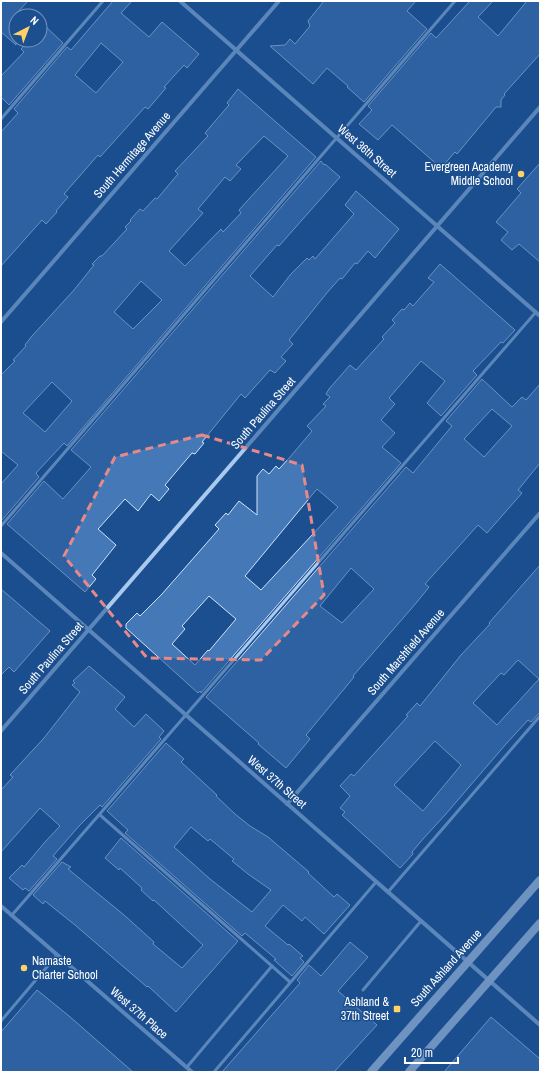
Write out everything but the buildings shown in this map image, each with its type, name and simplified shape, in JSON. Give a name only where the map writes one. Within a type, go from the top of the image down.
[{"type":"main road","name":"South Ashland Avenue","points":[[371,1072],[540,880]]},
{"type":"main road","points":[[409,1072],[540,923]]},
{"type":"street","name":"West 36th Street","points":[[180,1],[540,316]]},
{"type":"street","name":"South Hermitage Avenue","points":[[1,322],[279,1]]},
{"type":"street","name":"South Paulina Street","points":[[1,731],[540,108]]},
{"type":"street","name":"South Marshfield Avenue","points":[[287,804],[540,513]]},
{"type":"street","name":"West 37th Street","points":[[1,553],[540,1025]]},
{"type":"street","name":"West 37th Place","points":[[1,906],[192,1072]]},
{"type":"lane","points":[[1,119],[103,1]]},
{"type":"lane","points":[[1,526],[456,1]]},
{"type":"lane","points":[[12,915],[536,312]]},
{"type":"lane","points":[[388,892],[540,716]]},
{"type":"lane","points":[[100,815],[290,982]]},
{"type":"lane","points":[[214,1072],[376,882]]},
{"type":"lane","points":[[364,990],[421,921]]},
{"type":"lane","points":[[1,1022],[57,955]]},
{"type":"lane","points":[[187,1067],[272,966]]},
{"type":"highlighted area","points":[[202,435],[302,465],[324,595],[261,660],[147,658],[64,556],[115,457]]},
{"type":"place","name":"Evergreen Academy Middle School","points":[[521,174]]},
{"type":"place","name":"Namaste Charter School","points":[[24,968]]},
{"type":"place","name":"Ashland & 37th Street","points":[[397,1009]]}]
